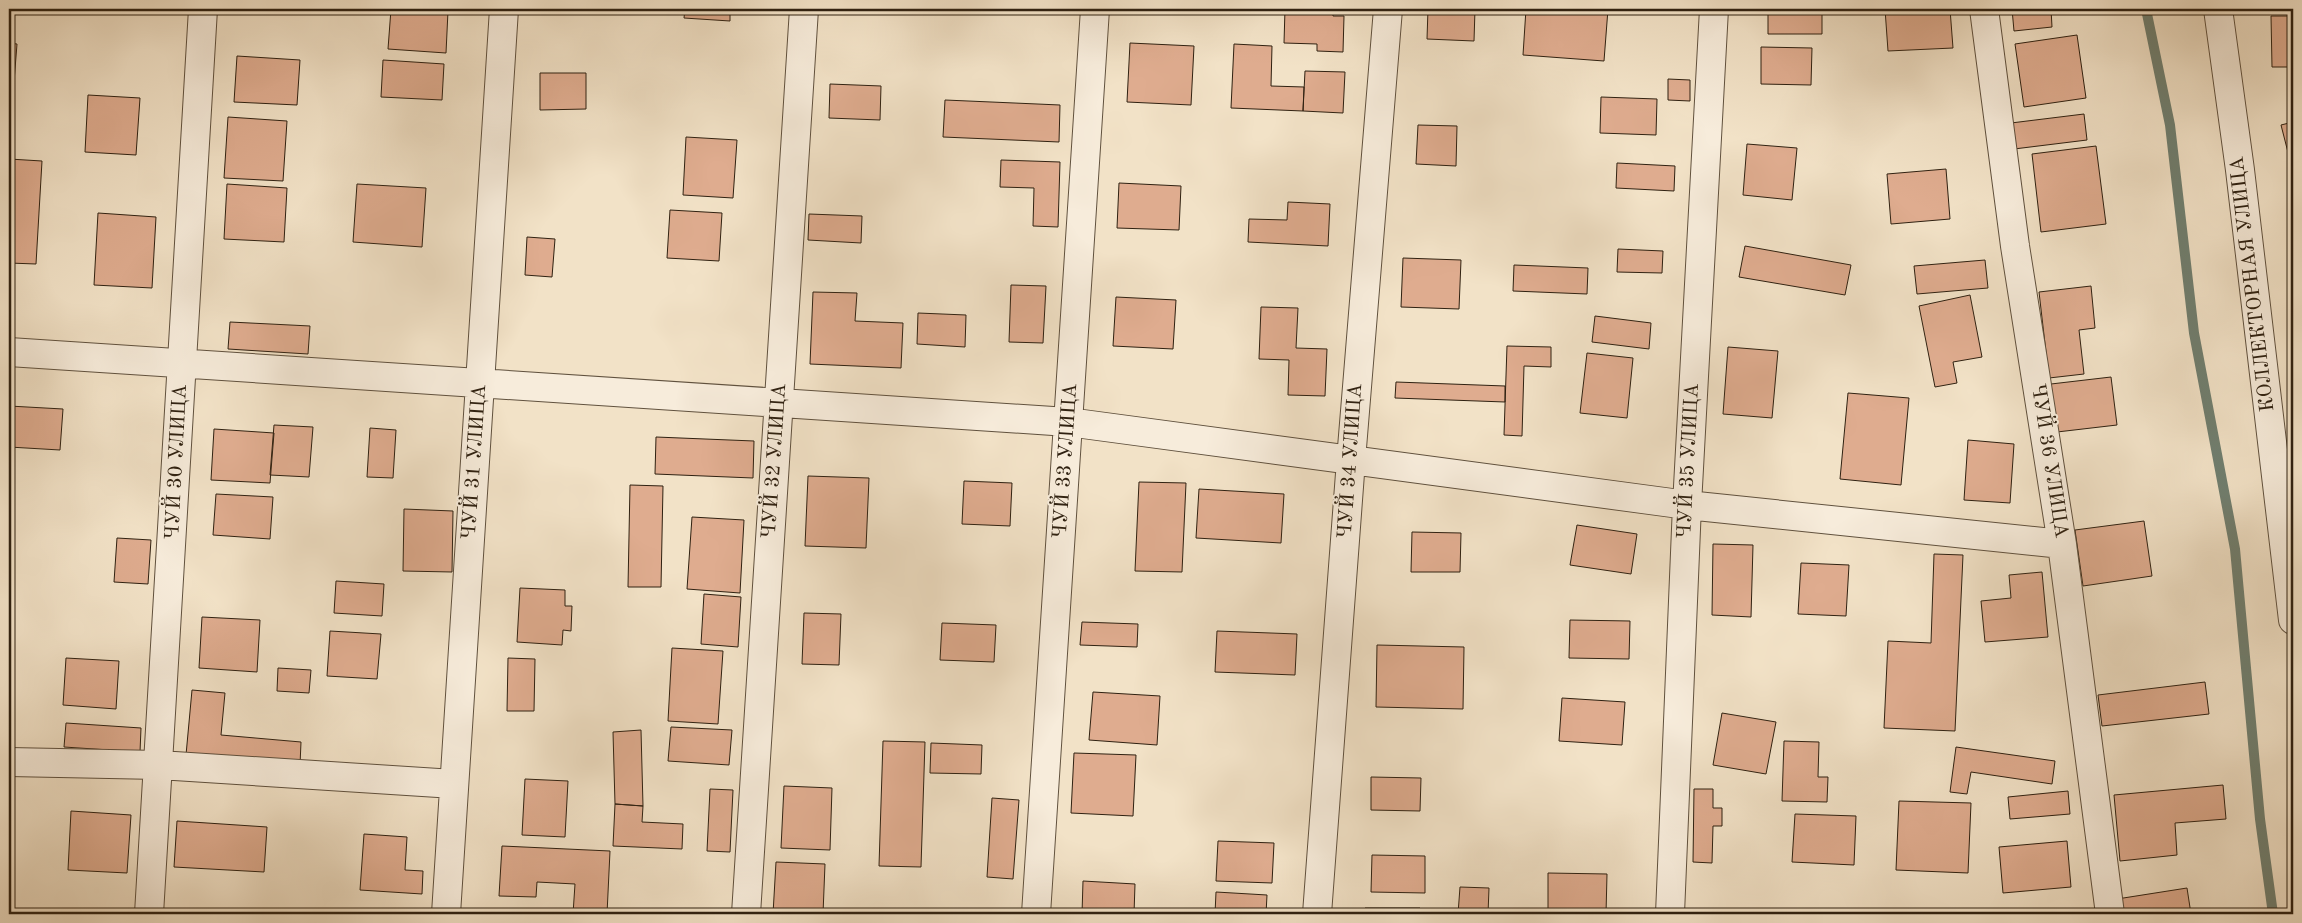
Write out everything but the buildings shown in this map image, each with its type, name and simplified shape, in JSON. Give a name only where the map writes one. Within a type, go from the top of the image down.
[{"type":"street","name":"ЧУЙ 30 УЛИЦА","points":[[149,914],[203,9]]},
{"type":"street","name":"ЧУЙ 31 УЛИЦА","points":[[446,914],[504,9]]},
{"type":"street","name":"ЧУЙ 32 УЛИЦА","points":[[746,914],[804,9]]},
{"type":"street","name":"ЧУЙ 33 УЛИЦА","points":[[1036,914],[1095,9]]},
{"type":"street","name":"ЧУЙ 34 УЛИЦА","points":[[1317,914],[1351,460],[1388,9]]},
{"type":"street","name":"ЧУЙ 35 УЛИЦА","points":[[1670,914],[1687,505],[1714,9]]},
{"type":"street","name":"ЧУЙ 36 УЛИЦА","points":[[1984,9],[2015,246],[2062,544],[2110,914]]},
{"type":"street","name":"КОЛЛЕКТОРНАЯ УЛИЦА","points":[[2218,9],[2242,180],[2293,620]]},
{"type":"street","points":[[9,352],[1068,422],[1687,505],[2062,544]]},
{"type":"street","points":[[9,762],[159,765],[454,784]]},
{"type":"waterway","points":[[2146,9],[2170,125],[2194,333],[2235,549],[2260,819],[2273,914]]}]
